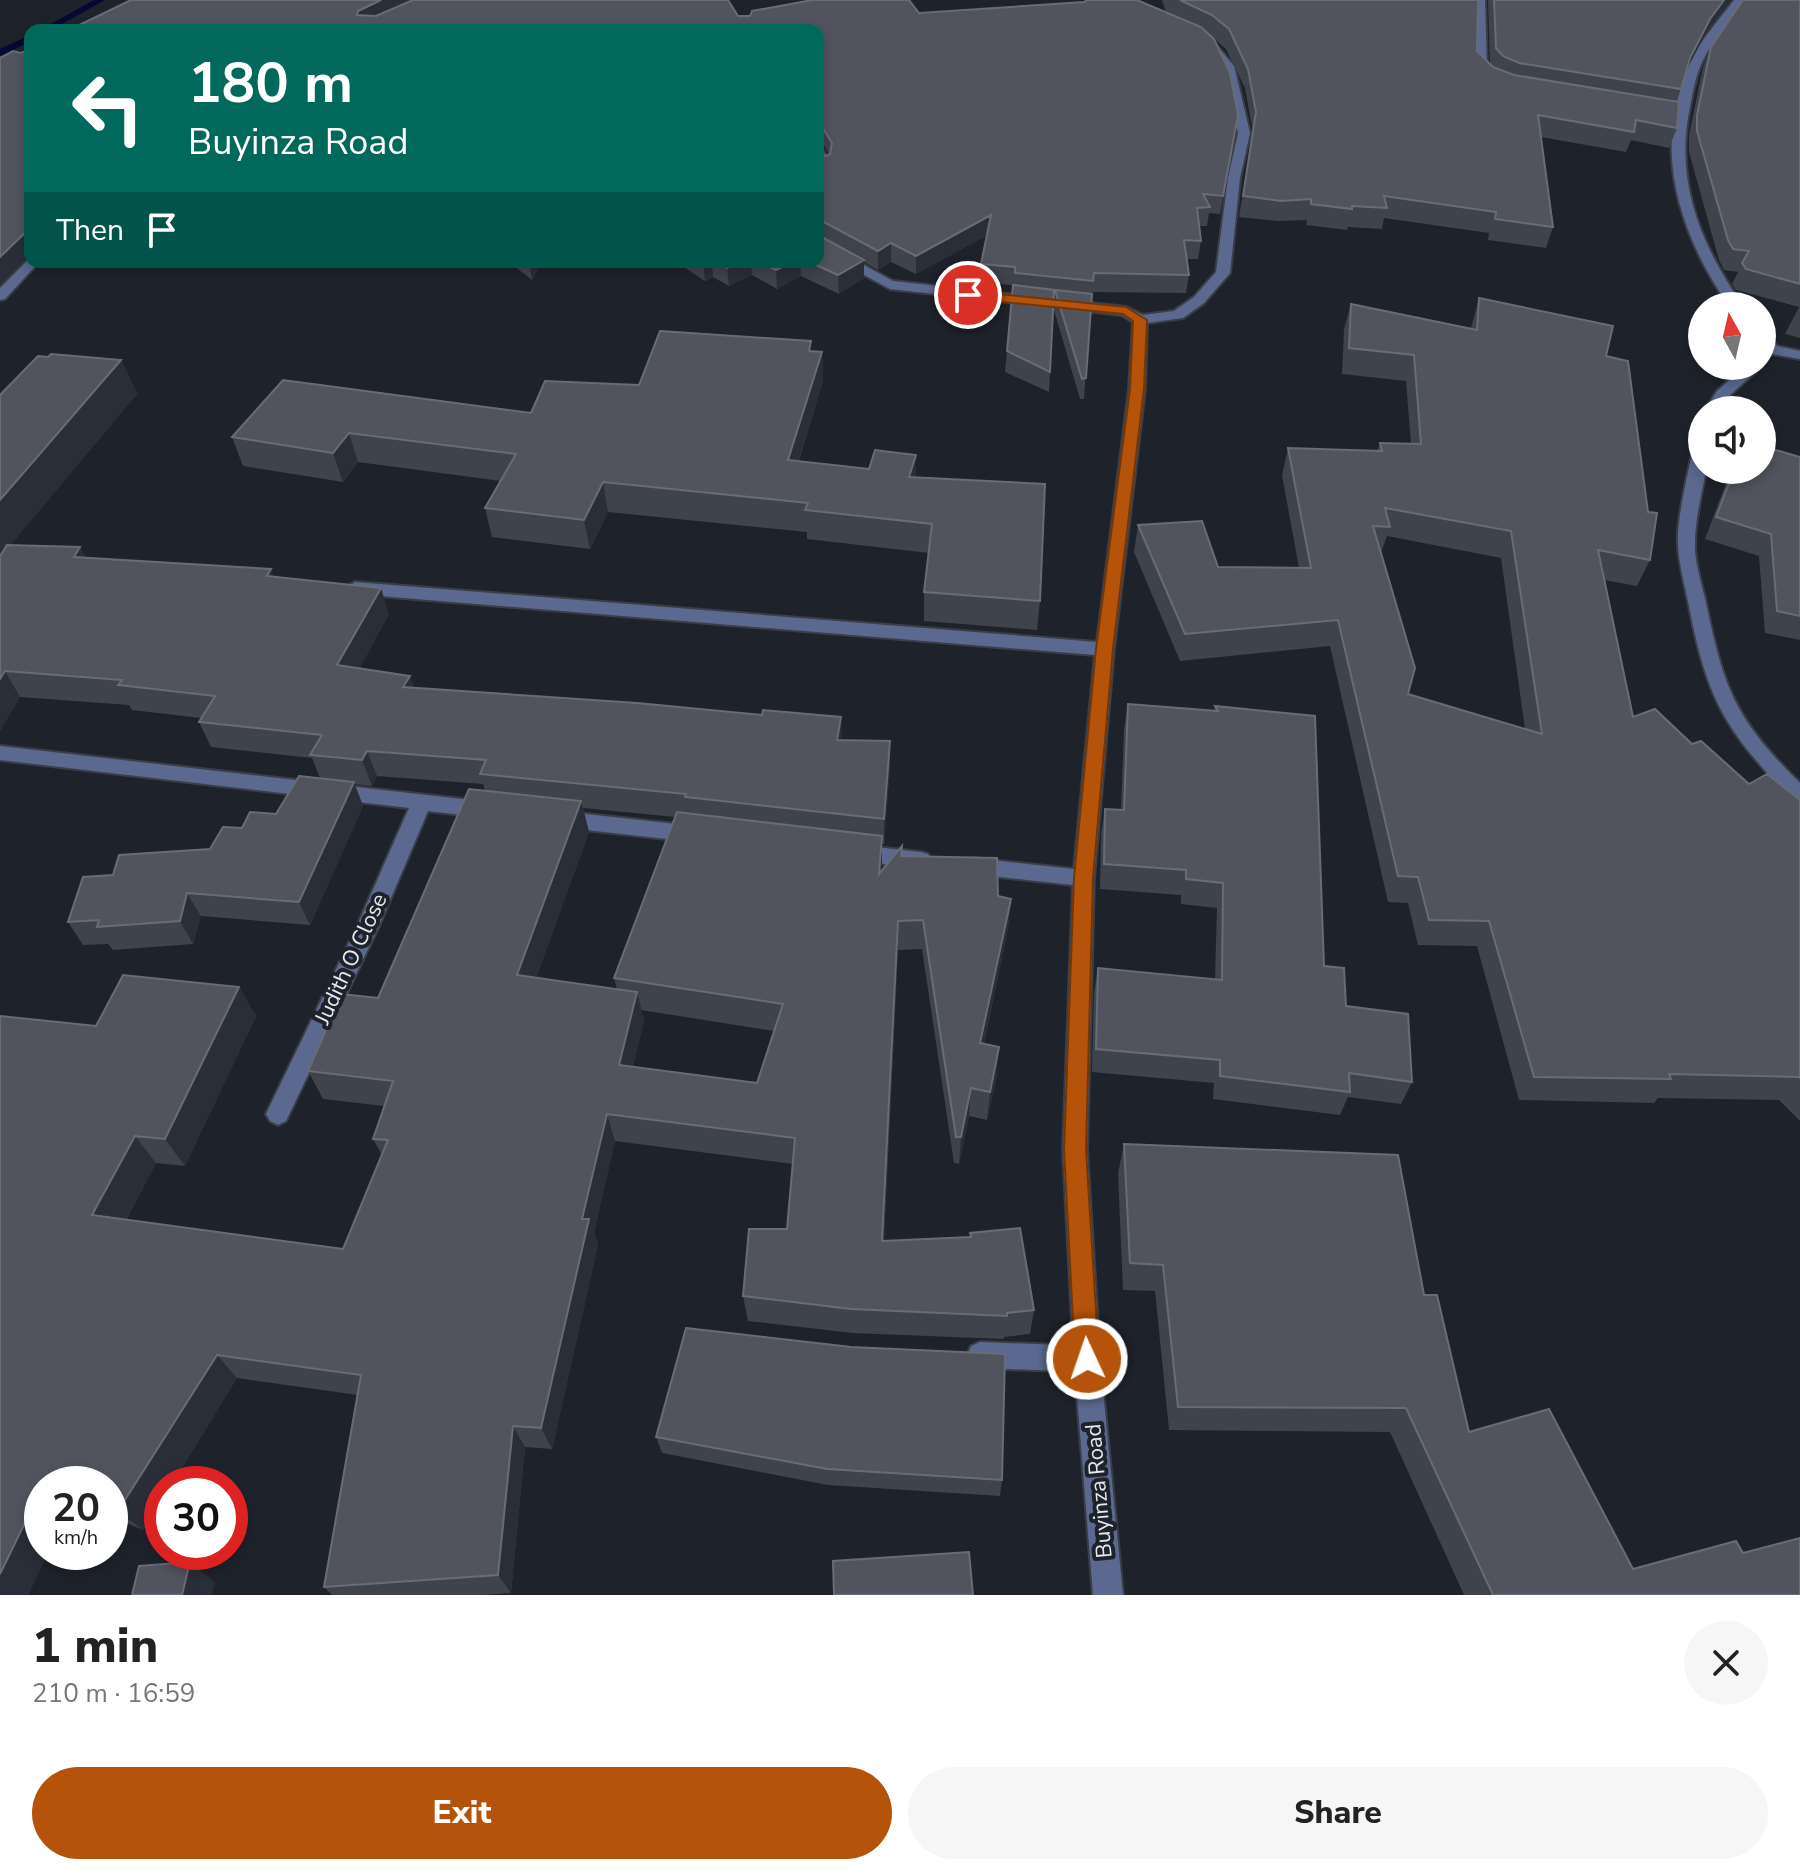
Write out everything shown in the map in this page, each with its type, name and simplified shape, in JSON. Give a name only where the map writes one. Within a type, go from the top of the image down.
[{"type":"street","points":[[1480,0],[1481,70],[1501,85]]},
{"type":"street","points":[[1726,292],[1687,221],[1678,150],[1680,116],[1696,61],[1740,0]]},
{"type":"street","points":[[824,247],[890,285],[1126,311],[1140,320],[1178,315],[1199,300],[1223,273],[1234,178],[1244,133],[1236,89],[1228,66],[1219,52],[1196,34]]},
{"type":"street","points":[[1665,114],[1680,116]]},
{"type":"street","points":[[0,296],[26,268]]},
{"type":"street","name":"Buyinza Road","points":[[1108,1595],[1087,1359],[1075,1150],[1084,878],[1105,649],[1137,389],[1140,320]]},
{"type":"street","points":[[1776,355],[1800,355]]},
{"type":"street","points":[[1721,396],[1738,380]]},
{"type":"street","points":[[1696,484],[1686,544],[1707,653],[1721,694],[1737,725],[1755,750],[1800,795]]},
{"type":"street","points":[[336,586],[1105,649]]},
{"type":"street","points":[[0,753],[721,837]]},
{"type":"street","name":"Judith O Close","points":[[278,1114],[368,926],[421,803]]},
{"type":"street","points":[[831,850],[1084,878]]},
{"type":"street","points":[[962,1354],[1087,1359]]},
{"type":"building","points":[[131,0],[381,0],[358,11],[357,15],[376,16],[413,0],[728,0],[738,16],[750,16],[752,11],[812,0],[909,0],[919,13],[1087,0],[1137,0],[1201,27],[1214,39],[1230,73],[1238,115],[1223,196],[1203,194],[1210,207],[1197,208],[1201,241],[1184,240],[1189,275],[1094,273],[1093,281],[1015,273],[1015,267],[981,264],[991,215],[916,256],[891,243],[878,251],[824,222],[824,156],[830,154],[832,143],[824,130],[824,24],[81,24]]},
{"type":"building","points":[[1180,0],[1478,0],[1477,51],[1493,67],[1514,75],[1679,102],[1677,128],[1636,120],[1634,132],[1538,115],[1553,227],[1495,219],[1496,212],[1384,196],[1387,208],[1352,206],[1352,209],[1311,204],[1311,199],[1281,201],[1243,196],[1256,112],[1248,69],[1229,29],[1212,15]]},
{"type":"building","points":[[1494,0],[1724,0],[1710,19],[1690,58],[1681,89],[1519,63],[1503,56],[1496,48]]},
{"type":"building","points":[[1743,0],[1800,0],[1800,284],[1746,269],[1742,263],[1749,251],[1733,249],[1728,240],[1697,131],[1697,115],[1711,47]]},
{"type":"building","points":[[13,51],[24,52],[24,234],[0,257],[0,58]]},
{"type":"building","points":[[824,238],[864,260],[838,275],[823,268]]},
{"type":"building","points":[[1013,285],[1054,290],[1050,372],[1007,351]]},
{"type":"building","points":[[1055,290],[1092,294],[1086,378],[1082,379]]},
{"type":"building","points":[[1479,298],[1613,326],[1606,356],[1628,361],[1648,512],[1657,513],[1650,560],[1598,550],[1633,717],[1655,709],[1692,744],[1701,741],[1749,784],[1767,774],[1800,800],[1800,1078],[1669,1074],[1671,1079],[1534,1077],[1489,921],[1429,920],[1418,877],[1398,876],[1338,620],[1185,634],[1138,525],[1202,521],[1218,567],[1311,568],[1288,448],[1382,451],[1380,443],[1421,444],[1414,355],[1349,348],[1351,304],[1477,330]],"holes":[[[1385,508],[1511,531],[1542,734],[1408,694],[1415,668],[1373,526],[1390,527]]]},
{"type":"building","points":[[660,331],[811,341],[809,351],[822,352],[788,460],[869,469],[875,450],[916,455],[909,477],[1045,484],[1040,601],[924,592],[932,524],[805,510],[808,503],[603,482],[584,520],[485,508],[516,454],[349,433],[333,453],[232,437],[283,380],[531,413],[545,381],[639,385]]},
{"type":"building","points":[[51,354],[121,360],[0,500],[0,395],[38,356],[48,357]]},
{"type":"building","points":[[1776,450],[1800,457],[1800,616],[1777,611],[1771,534],[1716,517],[1729,484],[1776,484]]},
{"type":"building","points":[[7,545],[80,547],[74,557],[271,569],[267,576],[381,588],[337,665],[410,676],[403,687],[762,715],[763,710],[841,717],[837,740],[890,741],[884,819],[685,797],[686,794],[480,774],[486,760],[367,751],[362,760],[310,755],[322,735],[199,722],[215,696],[118,685],[122,680],[5,671],[0,679],[0,556]]},
{"type":"building","points":[[1128,704],[1218,711],[1215,706],[1315,716],[1324,966],[1344,968],[1346,1006],[1408,1014],[1412,1082],[1349,1073],[1350,1092],[1220,1076],[1220,1060],[1096,1049],[1098,968],[1222,980],[1223,883],[1186,879],[1186,870],[1104,864],[1105,809],[1124,810]]},
{"type":"building","points":[[299,776],[354,782],[299,902],[187,893],[180,921],[97,927],[99,920],[68,922],[83,877],[113,875],[119,855],[210,849],[223,827],[242,828],[250,812],[276,814]]},
{"type":"building","points":[[469,789],[581,801],[517,975],[637,992],[619,1065],[757,1083],[783,1004],[614,978],[677,812],[882,836],[879,874],[902,846],[901,856],[997,858],[998,896],[1011,899],[980,1043],[999,1047],[990,1092],[971,1088],[961,1137],[956,1137],[923,920],[898,921],[882,1241],[971,1237],[970,1233],[1020,1228],[1034,1310],[1007,1313],[1007,1316],[851,1309],[743,1296],[749,1229],[787,1229],[795,1138],[607,1114],[582,1219],[589,1219],[541,1428],[513,1426],[498,1575],[324,1587],[361,1375],[217,1355],[128,1495],[128,1466],[24,1466],[24,1525],[0,1574],[0,1016],[96,1026],[123,975],[239,987],[165,1139],[135,1136],[92,1215],[343,1249],[388,1140],[373,1139],[393,1081],[308,1071],[342,994],[378,998]]},
{"type":"building","points":[[1124,1144],[1398,1155],[1424,1295],[1437,1295],[1469,1432],[1549,1409],[1633,1569],[1736,1541],[1743,1553],[1800,1538],[1800,1595],[1493,1595],[1406,1408],[1178,1407],[1163,1265],[1130,1263]]},
{"type":"building","points":[[686,1328],[851,1347],[1005,1354],[1002,1480],[827,1469],[656,1437]]},
{"type":"building","points":[[969,1552],[973,1595],[834,1595],[833,1561]]},
{"type":"building","points":[[139,1566],[144,1566],[144,1570],[188,1570],[182,1595],[132,1595]]},
{"type":"waterway","points":[[55,24],[101,0]]},
{"type":"waterway","points":[[0,53],[24,41]]},
{"type":"route","points":[[968,295],[1126,311],[1134,313],[1140,320],[1137,389],[1105,649],[1084,878],[1075,1150],[1087,1359]]}]
